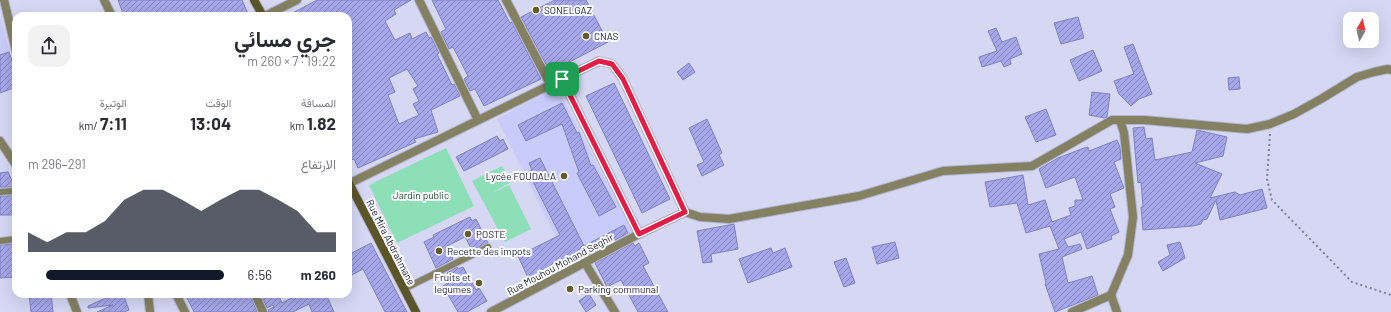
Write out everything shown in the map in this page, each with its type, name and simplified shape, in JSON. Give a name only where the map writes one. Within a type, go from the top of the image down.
[{"type":"main road","points":[[254,0],[262,12]]},
{"type":"main road","name":"Rue Mira Abdrahmane","points":[[352,191],[416,312]]},
{"type":"street","points":[[4,0],[12,33]]},
{"type":"street","points":[[104,0],[110,12]]},
{"type":"street","points":[[272,12],[297,0]]},
{"type":"street","points":[[419,0],[478,120]]},
{"type":"street","points":[[506,0],[550,84]]},
{"type":"street","points":[[352,181],[599,61],[612,64],[623,79],[685,212],[700,217],[729,220],[859,196],[943,171],[1032,166],[1112,120],[1144,120],[1247,129],[1270,124],[1294,114],[1357,77],[1388,69],[1391,70]]},
{"type":"street","points":[[562,79],[639,234]]},
{"type":"street","points":[[1117,312],[1111,295],[1128,255],[1133,217],[1124,133],[1120,120]]},
{"type":"street","points":[[0,141],[12,159]]},
{"type":"street","name":"Rue Mouhou Mohand Seghir","points":[[491,312],[639,234],[685,212]]},
{"type":"street","points":[[584,263],[615,312]]},
{"type":"street","points":[[1072,312],[1111,295]]},
{"type":"street","points":[[72,298],[77,312]]},
{"type":"street","points":[[148,298],[150,312]]},
{"type":"street","points":[[178,298],[185,312]]},
{"type":"street","points":[[257,298],[264,312]]},
{"type":"lane","points":[[0,192],[12,191]]},
{"type":"lane","points":[[0,241],[12,240]]},
{"type":"lane","points":[[404,289],[488,247]]},
{"type":"path","points":[[1270,124],[1267,179],[1272,200],[1352,282],[1391,295]]},
{"type":"shaded area","points":[[0,17],[12,62],[12,88],[0,92]]},
{"type":"shaded area","name":"Lycée FOUDALA","points":[[557,87],[633,232],[570,266],[497,119]]},
{"type":"green space","name":"Jardin public","points":[[446,148],[474,206],[397,243],[369,185]]},
{"type":"green space","points":[[502,166],[511,182],[492,193],[509,185],[531,229],[505,242],[472,181]]},
{"type":"building","points":[[118,0],[242,0],[247,12],[122,12]]},
{"type":"building","points":[[317,0],[411,0],[394,10],[396,14],[385,21],[395,40],[410,33],[412,39],[426,32],[429,38],[431,37],[439,53],[437,54],[452,85],[454,84],[460,96],[431,110],[438,132],[414,139],[416,142],[358,168],[354,159],[352,160],[352,12],[294,12]],"holes":[[[407,69],[418,86],[413,89],[419,101],[413,104],[419,115],[399,124],[388,95],[395,92],[389,78]]]},
{"type":"building","points":[[432,0],[498,0],[510,23],[512,22],[541,79],[484,106],[475,89],[470,91],[464,79],[468,76],[453,47],[449,49],[441,32],[446,29]]},
{"type":"building","points":[[555,0],[586,0],[608,42],[550,72],[521,17]]},
{"type":"building","points":[[1078,17],[1084,38],[1061,44],[1054,23]]},
{"type":"building","points":[[996,28],[1002,42],[1016,37],[1022,54],[1010,59],[1011,64],[1004,67],[1001,61],[982,67],[979,57],[997,51],[988,31]]},
{"type":"building","points":[[1133,44],[1152,94],[1139,99],[1131,106],[1119,94],[1114,81],[1134,74],[1124,47]]},
{"type":"building","points":[[1093,50],[1102,71],[1079,81],[1070,60]]},
{"type":"building","points":[[9,52],[12,60],[12,88],[0,93],[0,55]]},
{"type":"building","points":[[689,63],[695,72],[683,80],[677,72]]},
{"type":"building","points":[[1239,77],[1240,89],[1229,90],[1228,78]]},
{"type":"building","points":[[614,83],[670,199],[642,213],[586,96]]},
{"type":"building","points":[[1092,92],[1110,94],[1107,117],[1105,118],[1089,115]]},
{"type":"building","points":[[562,103],[577,133],[579,132],[591,166],[593,165],[616,207],[599,216],[577,173],[579,172],[562,124],[526,141],[518,125]]},
{"type":"building","points":[[1046,109],[1056,135],[1036,142],[1025,117]]},
{"type":"building","points":[[707,119],[722,153],[719,155],[724,165],[702,176],[697,165],[704,162],[689,128]]},
{"type":"building","points":[[1144,127],[1146,139],[1152,138],[1155,160],[1192,152],[1197,130],[1227,137],[1223,156],[1195,163],[1222,174],[1210,198],[1235,192],[1240,195],[1262,189],[1267,208],[1220,220],[1216,200],[1207,219],[1203,220],[1201,224],[1143,230],[1141,182],[1138,183],[1133,128]]},
{"type":"building","points":[[497,136],[500,141],[503,139],[508,149],[464,171],[456,157]]},
{"type":"building","points":[[1117,140],[1120,147],[1121,159],[1114,162],[1124,188],[1110,194],[1115,207],[1110,209],[1119,232],[1111,236],[1112,239],[1087,249],[1081,232],[1064,239],[1068,247],[1080,244],[1082,249],[1062,257],[1068,283],[1092,276],[1098,295],[1055,312],[1045,284],[1039,254],[1059,249],[1050,226],[1026,233],[1017,203],[990,207],[985,182],[1023,175],[1028,205],[1045,200],[1052,222],[1071,215],[1069,208],[1075,206],[1075,200],[1083,200],[1075,177],[1046,188],[1039,169],[1058,158],[1084,148],[1088,147],[1089,151]]},
{"type":"building","points":[[540,158],[584,246],[624,225],[628,233],[587,255],[530,282],[518,256],[560,235],[528,172],[532,170],[529,163]]},
{"type":"building","points":[[8,172],[12,181],[12,187],[0,187],[0,173]]},
{"type":"building","points":[[0,196],[12,196],[12,215],[0,215]]},
{"type":"building","points":[[470,217],[472,221],[476,219],[488,243],[472,250],[465,237],[447,246],[453,259],[436,268],[424,242],[434,237],[433,235]]},
{"type":"building","points":[[734,224],[738,249],[711,254],[712,262],[703,263],[697,231]]},
{"type":"building","points":[[895,242],[899,258],[877,264],[872,247]]},
{"type":"building","points":[[1180,242],[1185,258],[1163,271],[1158,262],[1170,255],[1167,245]]},
{"type":"building","points":[[371,243],[407,312],[385,312],[363,269],[352,275],[352,253]]},
{"type":"building","points":[[633,243],[635,246],[639,243],[649,263],[643,266],[668,312],[638,312],[621,280],[607,287],[595,263]]},
{"type":"building","points":[[12,244],[12,277],[0,278],[0,245]]},
{"type":"building","points":[[771,248],[773,253],[785,248],[792,267],[748,283],[739,259]]},
{"type":"building","points":[[846,258],[855,283],[844,287],[834,262]]},
{"type":"building","points":[[457,267],[458,269],[463,267],[476,290],[479,288],[487,301],[467,312],[458,312],[443,286],[451,281],[447,273]]},
{"type":"building","points":[[589,294],[596,305],[586,312],[579,301]]},
{"type":"building","points":[[29,298],[51,298],[53,312],[31,312]]},
{"type":"building","points":[[106,298],[124,298],[129,310],[124,312],[97,312],[113,305],[88,308],[88,306]]},
{"type":"building","points":[[187,298],[252,298],[257,312],[194,312]]},
{"type":"building","points":[[263,298],[280,298],[282,303],[291,298],[328,298],[334,312],[312,312],[309,304],[293,312],[268,312],[268,310],[274,307],[273,305],[267,308]]},
{"type":"place","name":"SONELGAZ","points":[[536,10]]},
{"type":"place","name":"CNAS","points":[[586,36]]},
{"type":"place","name":"Lycée FOUDALA","points":[[564,176]]},
{"type":"place","name":"POSTE","points":[[468,234]]},
{"type":"place","name":"Recette des impots","points":[[439,251]]},
{"type":"place","name":"Fruits et legumes","points":[[479,283]]},
{"type":"place","name":"Parking communal","points":[[570,289]]},
{"type":"route","points":[[599,61],[612,64],[623,79],[685,212],[639,234],[562,79],[599,61]]}]
